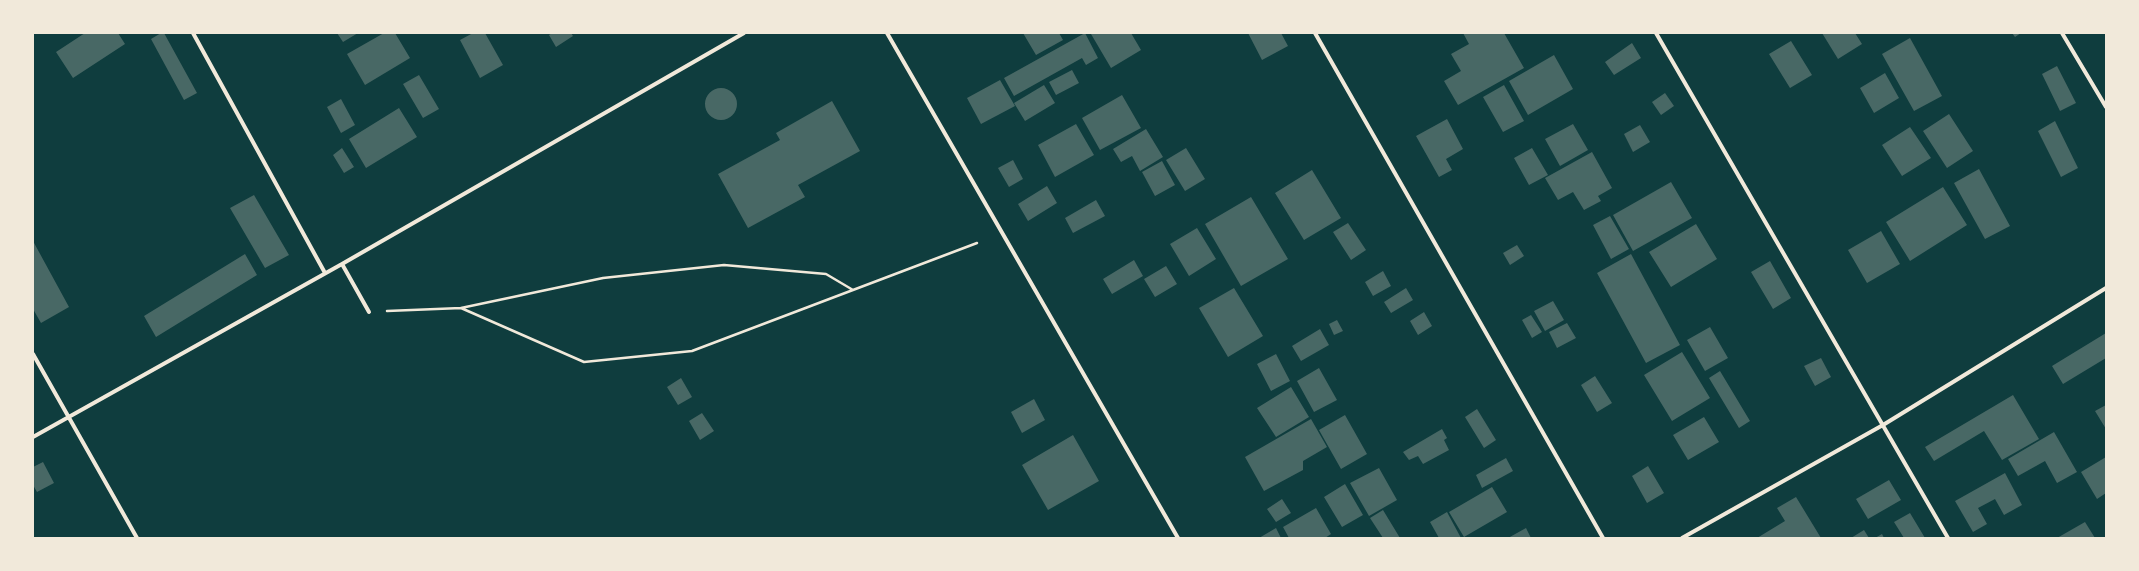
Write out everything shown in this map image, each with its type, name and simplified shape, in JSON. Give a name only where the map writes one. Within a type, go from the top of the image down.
[{"type":"street","points":[[193,33],[325,273]]},
{"type":"street","points":[[33,437],[342,264],[744,33]]},
{"type":"street","points":[[887,33],[1178,538]]},
{"type":"street","points":[[1315,33],[1603,538]]},
{"type":"street","points":[[1656,33],[1948,538]]},
{"type":"street","points":[[2062,33],[2106,107]]},
{"type":"street","points":[[342,264],[369,312]]},
{"type":"street","points":[[1682,538],[1883,425],[2106,288]]},
{"type":"street","points":[[33,354],[137,538]]},
{"type":"path","points":[[461,308],[584,362],[692,351],[977,243]]},
{"type":"path","points":[[369,312],[461,308],[603,278],[724,264],[826,274],[853,290]]},
{"type":"building","points":[[85,33],[118,33],[125,44],[73,78],[56,52]]},
{"type":"building","points":[[161,33],[164,33],[197,93],[184,100],[151,39]]},
{"type":"building","points":[[337,33],[358,33],[343,42]]},
{"type":"building","points":[[384,33],[395,33],[410,58],[365,85],[347,54]]},
{"type":"building","points":[[473,33],[485,33],[503,65],[480,78],[460,40]]},
{"type":"building","points":[[552,33],[571,33],[573,36],[556,47],[549,35]]},
{"type":"building","points":[[1023,33],[1059,33],[1063,40],[1036,55]]},
{"type":"building","points":[[1085,33],[1098,58],[1086,65],[1082,58],[1014,96],[1004,78]]},
{"type":"building","points":[[1131,33],[1141,50],[1111,68],[1091,34]]},
{"type":"building","points":[[1248,33],[1281,33],[1288,46],[1262,60]]},
{"type":"building","points":[[1463,33],[1504,33],[1524,68],[1458,105],[1444,81],[1461,71],[1451,54],[1469,44]]},
{"type":"building","points":[[1822,33],[1855,33],[1862,44],[1838,59]]},
{"type":"building","points":[[2012,33],[2021,33],[2015,37]]},
{"type":"building","points":[[1910,38],[1942,96],[1914,111],[1882,54]]},
{"type":"building","points":[[1791,41],[1812,75],[1790,88],[1769,54]]},
{"type":"building","points":[[1632,43],[1641,58],[1614,75],[1605,62]]},
{"type":"building","points":[[1554,55],[1573,89],[1528,115],[1509,81]]},
{"type":"building","points":[[2057,66],[2076,103],[2060,111],[2042,74]]},
{"type":"building","points":[[1072,70],[1079,83],[1056,95],[1049,82]]},
{"type":"building","points":[[1885,73],[1899,98],[1874,113],[1860,88]]},
{"type":"building","points":[[419,75],[439,109],[423,118],[403,84]]},
{"type":"building","points":[[1000,80],[1015,106],[981,124],[967,98]]},
{"type":"building","points":[[1044,85],[1055,103],[1025,121],[1014,103]]},
{"type":"building","points":[[1504,85],[1524,121],[1503,132],[1483,97]]},
{"type":"building","points":[[721,88],[732,93],[737,104],[732,115],[721,120],[710,115],[705,104],[710,93]]},
{"type":"building","points":[[1665,93],[1674,106],[1661,115],[1652,102]]},
{"type":"building","points":[[1122,95],[1141,128],[1100,150],[1082,118]]},
{"type":"building","points":[[341,99],[355,125],[341,133],[327,107]]},
{"type":"building","points":[[832,101],[860,151],[798,185],[805,197],[748,228],[718,174],[780,140],[776,133]]},
{"type":"building","points":[[399,108],[417,137],[366,168],[349,139]]},
{"type":"building","points":[[1949,114],[1973,151],[1947,168],[1923,131]]},
{"type":"building","points":[[1447,119],[1463,149],[1446,159],[1452,170],[1439,177],[1416,136]]},
{"type":"building","points":[[2055,121],[2078,168],[2061,177],[2038,131]]},
{"type":"building","points":[[1076,124],[1094,155],[1055,177],[1038,145]]},
{"type":"building","points":[[1573,124],[1588,150],[1560,166],[1545,139]]},
{"type":"building","points":[[1640,125],[1650,142],[1633,152],[1624,134]]},
{"type":"building","points":[[1910,127],[1931,158],[1902,176],[1882,145]]},
{"type":"building","points":[[1146,129],[1163,157],[1140,171],[1132,156],[1121,162],[1113,149]]},
{"type":"building","points":[[342,148],[354,167],[344,173],[333,155]]},
{"type":"building","points":[[1186,148],[1205,179],[1185,191],[1166,160]]},
{"type":"building","points":[[1532,148],[1548,175],[1529,185],[1514,158]]},
{"type":"building","points":[[1592,152],[1612,188],[1598,196],[1601,201],[1584,210],[1573,192],[1558,200],[1545,178]]},
{"type":"building","points":[[1013,160],[1023,179],[1009,187],[998,168]]},
{"type":"building","points":[[1162,161],[1175,185],[1155,196],[1142,172]]},
{"type":"building","points":[[1979,169],[2010,226],[1985,239],[1954,183]]},
{"type":"building","points":[[1312,170],[1341,218],[1304,240],[1275,193]]},
{"type":"building","points":[[1671,182],[1692,218],[1633,251],[1613,215]]},
{"type":"building","points":[[1047,186],[1057,203],[1028,221],[1018,204]]},
{"type":"building","points":[[1943,187],[1967,225],[1910,261],[1886,222]]},
{"type":"building","points":[[254,195],[289,255],[265,268],[230,208]]},
{"type":"building","points":[[1251,197],[1288,259],[1241,286],[1205,224]]},
{"type":"building","points":[[1096,200],[1105,216],[1073,233],[1065,218]]},
{"type":"building","points":[[1610,216],[1629,249],[1611,259],[1593,225]]},
{"type":"building","points":[[1348,223],[1366,250],[1351,260],[1333,232]]},
{"type":"building","points":[[1696,224],[1717,259],[1671,287],[1649,252]]},
{"type":"building","points":[[1197,228],[1216,259],[1189,276],[1170,244]]},
{"type":"building","points":[[1881,231],[1900,264],[1867,283],[1848,250]]},
{"type":"building","points":[[33,241],[69,307],[41,323],[33,309]]},
{"type":"building","points":[[1517,245],[1524,256],[1510,265],[1503,253]]},
{"type":"building","points":[[245,254],[257,275],[156,337],[144,316]]},
{"type":"building","points":[[1631,254],[1680,345],[1646,363],[1597,273]]},
{"type":"building","points":[[1134,260],[1143,276],[1112,294],[1103,279]]},
{"type":"building","points":[[1770,261],[1791,298],[1773,309],[1751,272]]},
{"type":"building","points":[[1166,266],[1177,284],[1155,297],[1144,279]]},
{"type":"building","points":[[1383,271],[1391,286],[1373,296],[1365,282]]},
{"type":"building","points":[[1234,288],[1263,336],[1228,357],[1199,308]]},
{"type":"building","points":[[1406,288],[1413,300],[1391,313],[1384,302]]},
{"type":"building","points":[[1553,301],[1564,320],[1545,331],[1534,311]]},
{"type":"building","points":[[1424,312],[1432,326],[1418,335],[1410,321]]},
{"type":"building","points":[[1531,315],[1542,332],[1532,338],[1522,320]]},
{"type":"building","points":[[1337,320],[1343,331],[1334,335],[1329,324]]},
{"type":"building","points":[[1567,323],[1576,338],[1557,348],[1549,332]]},
{"type":"building","points":[[1710,327],[1728,358],[1705,371],[1687,340]]},
{"type":"building","points":[[1320,329],[1329,345],[1301,361],[1292,346]]},
{"type":"building","points":[[2106,333],[2106,358],[2063,384],[2052,366]]},
{"type":"building","points":[[1682,352],[1710,398],[1672,421],[1644,375]]},
{"type":"building","points":[[1276,354],[1290,381],[1271,391],[1257,364]]},
{"type":"building","points":[[1821,358],[1831,377],[1815,386],[1804,366]]},
{"type":"building","points":[[1319,368],[1337,400],[1314,412],[1297,381]]},
{"type":"building","points":[[1720,371],[1750,421],[1739,428],[1709,378]]},
{"type":"building","points":[[1595,376],[1612,403],[1597,412],[1581,385]]},
{"type":"building","points":[[681,378],[692,397],[678,405],[667,387]]},
{"type":"building","points":[[1291,387],[1309,417],[1276,437],[1257,408]]},
{"type":"building","points":[[2013,395],[2039,439],[2002,460],[1984,431],[1934,461],[1925,447]]},
{"type":"building","points":[[1034,399],[1045,420],[1022,433],[1011,412]]},
{"type":"building","points":[[2106,405],[2106,429],[2095,411]]},
{"type":"building","points":[[1477,409],[1496,440],[1484,448],[1465,417]]},
{"type":"building","points":[[702,413],[714,431],[700,440],[689,421]]},
{"type":"building","points":[[1345,415],[1367,454],[1341,469],[1319,430]]},
{"type":"building","points":[[1704,417],[1719,442],[1688,460],[1673,435]]},
{"type":"building","points":[[1311,419],[1327,447],[1303,461],[1303,470],[1264,491],[1245,457]]},
{"type":"building","points":[[1442,429],[1447,438],[1444,440],[1449,450],[1423,464],[1418,456],[1409,460],[1403,452]]},
{"type":"building","points":[[2054,432],[2077,472],[2057,483],[2045,461],[2018,476],[2008,459]]},
{"type":"building","points":[[1073,435],[1099,481],[1048,510],[1022,465]]},
{"type":"building","points":[[2106,457],[2106,493],[2097,499],[2081,472]]},
{"type":"building","points":[[1506,458],[1513,471],[1482,488],[1476,475]]},
{"type":"building","points":[[43,462],[54,483],[37,492],[33,485],[33,467]]},
{"type":"building","points":[[1648,466],[1664,493],[1647,503],[1632,476]]},
{"type":"building","points":[[1379,468],[1397,500],[1369,516],[1350,483]]},
{"type":"building","points":[[2005,473],[2022,505],[2004,515],[1995,499],[1978,508],[1987,524],[1973,532],[1955,501]]},
{"type":"building","points":[[1889,480],[1901,500],[1868,519],[1856,499]]},
{"type":"building","points":[[1345,484],[1363,515],[1342,527],[1324,497]]},
{"type":"building","points":[[1492,487],[1507,512],[1464,537],[1449,512]]},
{"type":"building","points":[[1796,497],[1821,538],[1757,538],[1785,521],[1777,508]]},
{"type":"building","points":[[1282,499],[1291,513],[1276,522],[1267,509]]},
{"type":"building","points":[[1316,508],[1331,534],[1325,538],[1289,538],[1283,527]]},
{"type":"building","points":[[1383,510],[1400,538],[1383,538],[1370,518]]},
{"type":"building","points":[[1447,512],[1461,538],[1439,538],[1430,522]]},
{"type":"building","points":[[1910,513],[1925,538],[1904,538],[1894,522]]},
{"type":"building","points":[[2085,522],[2095,538],[2057,538]]},
{"type":"building","points":[[1276,528],[1281,538],[1259,538]]},
{"type":"building","points":[[1526,528],[1531,538],[1508,538]]},
{"type":"building","points":[[1864,530],[1869,538],[1851,538]]},
{"type":"building","points":[[1882,534],[1884,538],[1875,538]]}]
